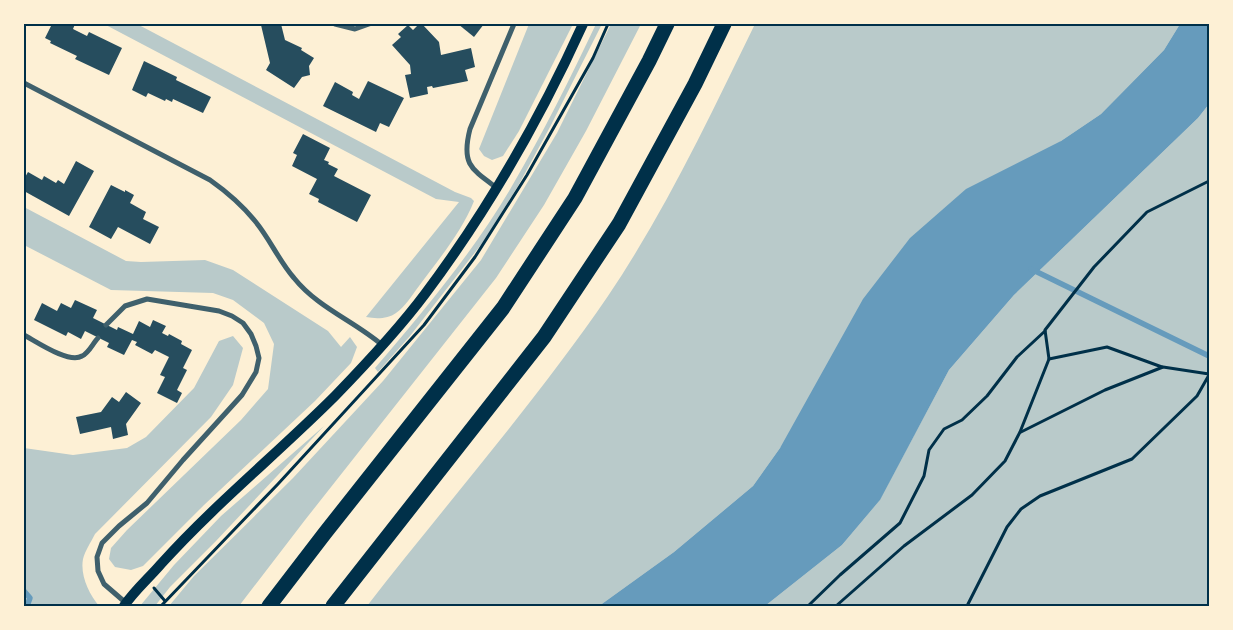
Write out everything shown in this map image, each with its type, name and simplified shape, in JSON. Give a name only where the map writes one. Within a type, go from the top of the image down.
[{"type":"highway","points":[[270,606],[325,532],[503,308],[575,198],[668,24]]},
{"type":"highway","points":[[333,606],[544,338],[619,224],[695,84],[724,24]]},
{"type":"main road","points":[[125,605],[182,540],[334,396],[382,345],[424,295],[497,188],[563,67],[583,24]]},
{"type":"street","points":[[335,24],[355,29],[370,24]]},
{"type":"street","points":[[497,188],[474,172],[468,162],[466,151],[470,129],[514,24]]},
{"type":"street","points":[[24,83],[210,180],[232,196],[256,222],[294,278],[307,292],[340,317],[369,333],[382,345]]},
{"type":"street","points":[[106,325],[124,306],[147,299],[219,311],[243,323],[251,334],[259,358],[256,372],[242,395],[183,460],[148,503],[119,526],[102,543],[97,557],[98,571],[104,584],[125,605]]},
{"type":"street","points":[[24,335],[65,356],[75,358],[85,354],[98,338]]},
{"type":"path","points":[[808,606],[840,575],[900,523],[924,476],[929,450],[944,429],[962,420],[987,396],[1017,357],[1045,330],[1094,267],[1147,212],[1209,180]]},
{"type":"path","points":[[836,606],[904,546],[980,488],[1005,461],[1020,432],[1049,358],[1045,330]]},
{"type":"path","points":[[967,606],[1007,527],[1021,509],[1040,496],[1132,459],[1197,396],[1209,375],[1162,367],[1107,348],[1049,358]]},
{"type":"path","points":[[1020,432],[1105,390],[1162,367]]},
{"type":"shaded area","points":[[104,24],[137,24],[455,192],[471,198],[474,201],[463,224],[442,256],[402,308],[393,315],[386,317],[366,317],[459,202],[436,199]]},
{"type":"shaded area","points":[[529,24],[573,24],[519,131],[503,156],[492,160],[484,156],[479,149]]},
{"type":"shaded area","points":[[596,24],[602,24],[550,127],[518,186],[483,242],[410,336],[378,372],[375,368],[448,280],[497,210],[545,126]]},
{"type":"shaded area","points":[[611,24],[641,24],[586,131],[544,205],[496,278],[239,606],[169,606],[194,576],[293,478],[383,381],[481,260],[557,133]]},
{"type":"shaded area","points":[[755,24],[1180,24],[1164,50],[1101,114],[1061,141],[780,448],[753,486],[674,552],[599,606],[367,606],[550,376],[608,296],[668,196]]},
{"type":"shaded area","points":[[1209,104],[1209,606],[765,606],[842,545],[879,501],[949,370],[1014,295],[1198,118]]},
{"type":"shaded area","points":[[24,207],[126,261],[205,260],[233,270],[328,331],[341,347],[350,337],[357,347],[351,363],[315,401],[204,505],[143,566],[131,570],[115,567],[109,559],[111,548],[127,530],[241,420],[268,389],[274,344],[264,323],[233,300],[213,293],[111,290],[24,245]]},
{"type":"shaded area","points":[[233,336],[243,348],[233,385],[211,417],[95,534],[87,550],[82,565],[84,578],[99,606],[24,606],[24,448],[73,455],[127,448],[146,437],[194,388],[219,341]]},
{"type":"shaded area","points":[[324,426],[170,587],[155,606],[140,606],[174,565],[221,516]]},
{"type":"water","points":[[1180,24],[1209,24],[1209,104],[1198,118],[1014,295],[949,370],[880,500],[842,545],[765,606],[599,606],[674,552],[753,486],[780,448],[863,299],[910,238],[966,189],[1061,141],[1101,114],[1164,50]]},
{"type":"building","points":[[52,24],[75,24],[73,29],[87,36],[89,32],[122,48],[109,75],[75,59],[77,56],[50,43],[51,41],[45,38]]},
{"type":"building","points":[[281,24],[285,40],[302,48],[301,50],[314,58],[309,66],[310,75],[302,77],[294,88],[266,70],[270,63],[261,25]]},
{"type":"building","points":[[419,24],[422,24],[439,42],[441,55],[471,48],[475,67],[465,70],[468,81],[433,88],[432,86],[427,87],[428,94],[410,98],[405,75],[411,74],[410,65],[392,45],[401,37],[398,34],[408,25],[413,30]]},
{"type":"building","points":[[458,24],[484,24],[474,37]]},
{"type":"building","points":[[144,61],[177,77],[176,80],[211,97],[203,113],[173,99],[172,102],[166,99],[165,101],[148,93],[146,97],[132,90]]},
{"type":"building","points":[[368,81],[404,98],[389,127],[380,123],[376,132],[323,106],[335,82],[353,92],[352,95],[359,99]]},
{"type":"building","points":[[303,134],[330,148],[324,160],[338,169],[334,176],[371,195],[357,222],[318,202],[319,199],[309,194],[317,179],[292,166],[297,155],[293,153]]},
{"type":"building","points":[[76,161],[94,171],[69,216],[24,191],[24,179],[28,172],[42,180],[44,176],[56,183],[58,180],[64,184]]},
{"type":"building","points":[[111,185],[134,195],[130,203],[146,212],[143,219],[159,227],[150,244],[118,227],[111,239],[89,227]]},
{"type":"building","points":[[75,300],[97,310],[93,318],[117,330],[118,327],[133,334],[139,321],[150,327],[153,320],[166,326],[162,333],[168,336],[169,334],[182,341],[181,344],[192,350],[183,368],[187,370],[177,390],[182,393],[177,403],[157,393],[165,377],[160,375],[169,357],[155,350],[152,354],[135,345],[137,342],[132,340],[124,355],[107,347],[109,343],[85,331],[81,339],[68,332],[66,336],[34,320],[42,303],[57,311],[61,303],[71,308]]},
{"type":"building","points":[[126,392],[141,403],[126,424],[128,435],[113,439],[111,427],[80,434],[76,417],[101,412],[112,397],[119,402]]},
{"type":"waterway","points":[[1031,269],[1209,356]]},
{"type":"waterway","points":[[24,591],[30,598],[27,606]]}]
